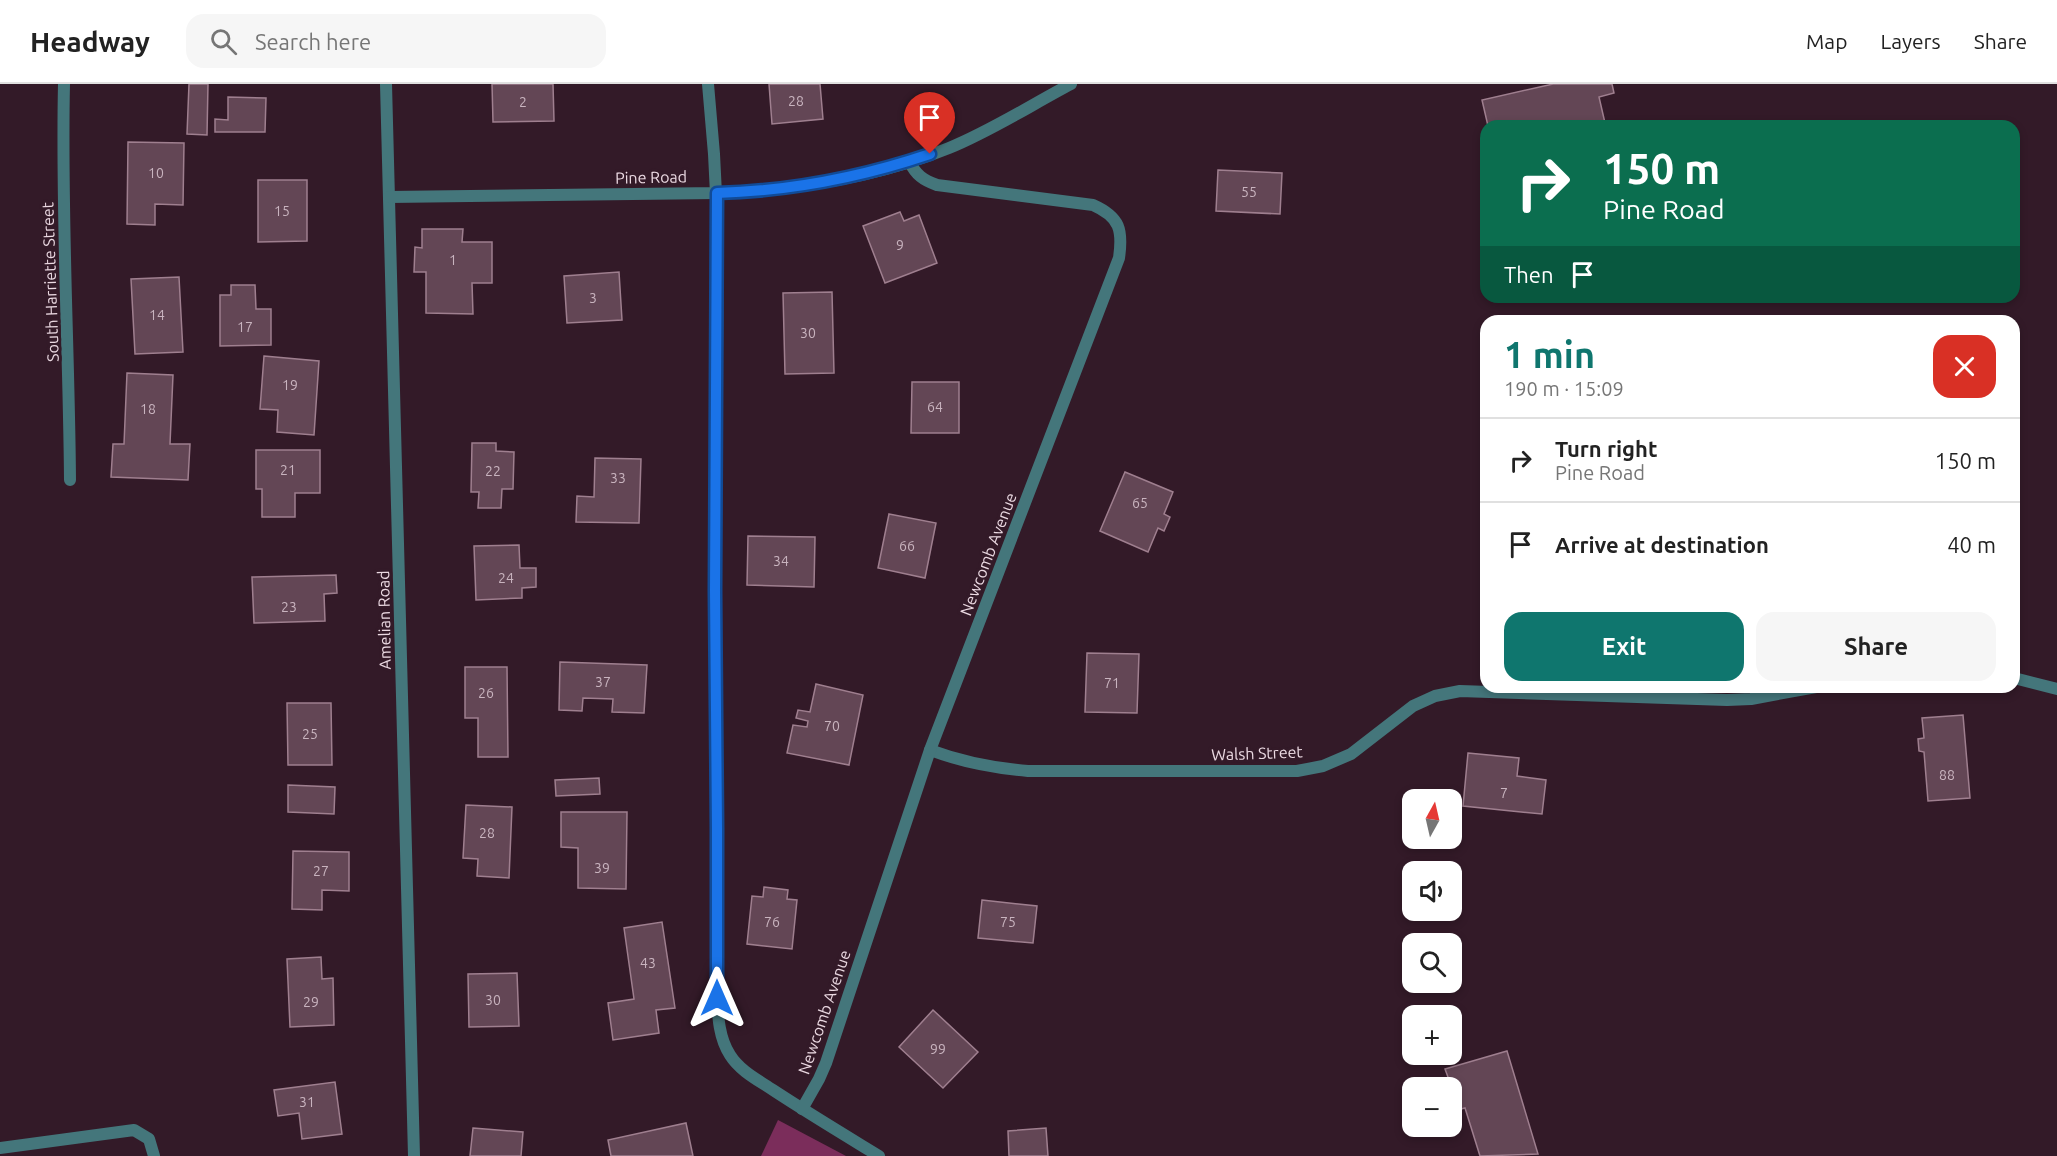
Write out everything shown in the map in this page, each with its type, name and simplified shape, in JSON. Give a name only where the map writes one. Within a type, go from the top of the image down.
[{"type":"street","name":"South Harriette Street","points":[[64,84],[63,173],[70,391],[70,480]]},
{"type":"street","name":"Amelian Road","points":[[386,84],[414,1156]]},
{"type":"street","points":[[708,84],[717,193],[715,591],[718,1018],[722,1038],[731,1057],[745,1071],[879,1156]]},
{"type":"street","name":"Pine Road","points":[[389,197],[717,193],[768,191],[817,184],[909,162],[950,147],[1071,84]]},
{"type":"street","name":"Newcomb Avenue","points":[[802,1109],[819,1080],[930,750],[1119,258],[1122,241],[1118,223],[1108,212],[1093,205],[937,185],[925,181],[916,174],[909,162]]},
{"type":"street","points":[[2020,680],[2057,689]]},
{"type":"street","name":"Walsh Street","points":[[930,750],[975,764],[1028,771],[1297,771],[1323,766],[1351,754],[1413,706],[1435,696],[1460,691],[1480,692]]},
{"type":"street","name":"Walsh Street","points":[[1519,693],[1727,700],[1751,699],[1784,693]]},
{"type":"street","points":[[0,1149],[134,1130],[149,1138],[154,1156]]},
{"type":"shaded area","points":[[778,1120],[846,1156],[761,1156]]},
{"type":"building","points":[[189,84],[208,84],[207,135],[187,134]]},
{"type":"building","points":[[492,84],[553,84],[554,121],[493,122]]},
{"type":"building","points":[[769,84],[820,84],[823,119],[772,124]]},
{"type":"building","points":[[1553,84],[1612,84],[1614,93],[1599,97],[1604,120],[1487,120],[1482,100]]},
{"type":"building","points":[[228,97],[266,98],[265,132],[215,132],[215,119],[228,120]]},
{"type":"building","points":[[128,142],[184,143],[183,205],[155,204],[155,225],[127,224]]},
{"type":"building","points":[[1218,170],[1282,173],[1280,214],[1216,211]]},
{"type":"building","points":[[258,180],[307,180],[307,241],[258,242]]},
{"type":"building","points":[[900,212],[904,221],[919,215],[937,263],[885,283],[863,226]]},
{"type":"building","points":[[422,229],[463,229],[462,242],[492,242],[492,283],[472,283],[473,314],[426,313],[426,272],[414,272],[415,247],[422,248]]},
{"type":"building","points":[[619,272],[622,320],[567,323],[564,276]]},
{"type":"building","points":[[179,277],[183,352],[135,354],[131,279]]},
{"type":"building","points":[[231,285],[255,285],[256,309],[271,309],[271,345],[220,346],[220,295],[231,295]]},
{"type":"building","points":[[832,292],[834,373],[785,374],[783,293]]},
{"type":"building","points":[[264,356],[319,361],[314,435],[277,432],[278,410],[260,409]]},
{"type":"building","points":[[127,373],[173,375],[170,444],[190,444],[188,480],[111,477],[113,444],[124,444]]},
{"type":"building","points":[[912,382],[959,382],[959,433],[911,433]]},
{"type":"building","points":[[472,443],[496,443],[496,451],[514,452],[513,489],[502,489],[501,508],[478,508],[479,492],[471,492]]},
{"type":"building","points":[[256,450],[320,450],[320,493],[295,493],[295,517],[262,517],[262,489],[256,489]]},
{"type":"building","points":[[595,458],[641,459],[639,523],[576,522],[577,496],[594,497]]},
{"type":"building","points":[[1125,472],[1173,492],[1164,514],[1170,517],[1164,531],[1158,528],[1148,552],[1100,531]]},
{"type":"building","points":[[889,514],[936,523],[925,578],[878,568]]},
{"type":"building","points":[[748,536],[815,537],[814,587],[747,585]]},
{"type":"building","points":[[519,545],[520,568],[536,568],[536,587],[522,588],[522,598],[476,600],[474,546]]},
{"type":"building","points":[[336,575],[337,593],[324,594],[325,621],[254,623],[252,577]]},
{"type":"building","points":[[1087,653],[1139,654],[1137,713],[1085,712]]},
{"type":"building","points":[[560,662],[647,665],[644,713],[612,712],[613,699],[583,698],[582,711],[559,710]]},
{"type":"building","points":[[465,667],[507,667],[508,757],[478,757],[478,718],[465,718]]},
{"type":"building","points":[[816,684],[863,695],[849,765],[787,753],[793,725],[807,727],[808,721],[796,718],[798,710],[810,712]]},
{"type":"building","points":[[287,703],[331,703],[332,765],[288,765]]},
{"type":"building","points":[[1963,715],[1970,798],[1928,801],[1924,752],[1919,751],[1918,739],[1924,738],[1922,718]]},
{"type":"building","points":[[1468,753],[1519,758],[1517,776],[1546,780],[1542,814],[1463,806]]},
{"type":"building","points":[[599,778],[600,794],[556,796],[555,780]]},
{"type":"building","points":[[288,785],[335,787],[334,814],[288,812]]},
{"type":"building","points":[[466,805],[512,807],[509,878],[477,876],[478,859],[463,858]]},
{"type":"building","points":[[561,812],[627,812],[626,889],[578,888],[578,848],[561,847]]},
{"type":"building","points":[[293,851],[349,852],[349,891],[322,890],[322,910],[292,909]]},
{"type":"building","points":[[764,887],[788,890],[787,899],[797,900],[792,949],[747,944],[752,896],[763,897]]},
{"type":"building","points":[[982,900],[1037,906],[1033,943],[978,938]]},
{"type":"building","points":[[662,922],[675,1008],[656,1010],[659,1033],[613,1040],[608,1003],[634,999],[624,928]]},
{"type":"building","points":[[321,957],[322,979],[333,978],[334,1025],[290,1027],[287,959]]},
{"type":"building","points":[[517,973],[519,1026],[469,1027],[468,974]]},
{"type":"building","points":[[933,1010],[978,1052],[943,1088],[899,1047]]},
{"type":"building","points":[[1507,1051],[1538,1154],[1480,1156],[1465,1108],[1462,1109],[1462,1077],[1448,1077],[1445,1069]]},
{"type":"building","points":[[335,1082],[342,1134],[302,1139],[299,1113],[278,1116],[274,1090]]},
{"type":"building","points":[[686,1123],[693,1156],[611,1156],[608,1140]]},
{"type":"building","points":[[473,1128],[523,1132],[521,1156],[470,1156]]},
{"type":"building","points":[[1046,1128],[1048,1156],[1009,1156],[1008,1131]]},
{"type":"route","points":[[717,998],[715,591],[717,193],[787,189],[817,184],[877,171],[930,154]]}]
